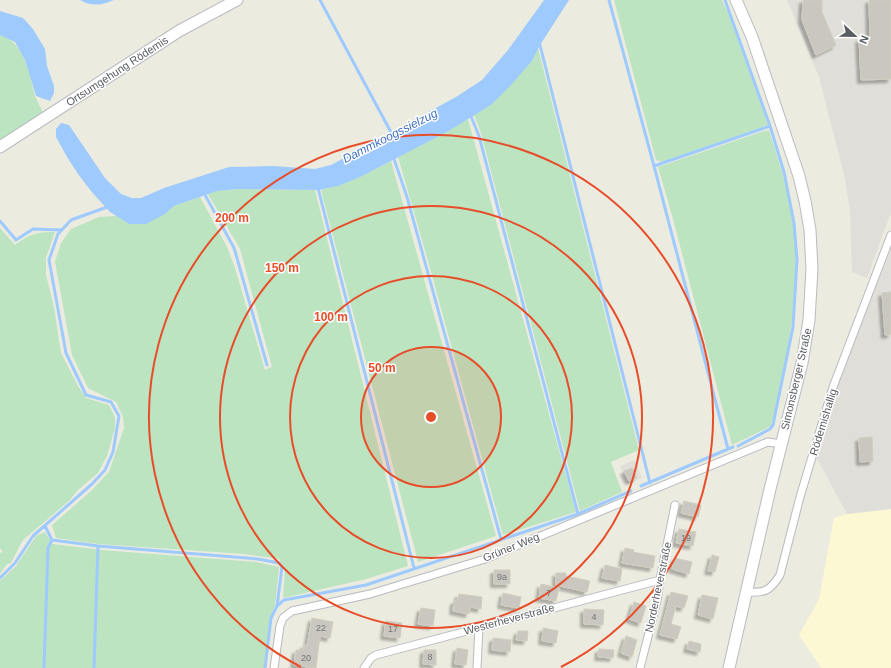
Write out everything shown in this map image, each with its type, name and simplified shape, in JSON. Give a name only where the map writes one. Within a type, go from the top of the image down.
[{"type":"main road","name":"Ortsumgehung Rödemis","points":[[0,147],[179,31],[237,0]]},
{"type":"main road","name":"Simonsberger Straße","points":[[729,668],[802,363],[809,320],[812,269],[810,230],[805,201],[792,153],[752,37],[736,0]]},
{"type":"street","name":"Rödemishallig","points":[[747,592],[761,593],[773,585],[780,575],[800,497],[833,387],[891,235]]},
{"type":"street","name":"Grüner Weg","points":[[274,668],[280,626],[283,618],[292,611],[370,594],[485,559],[768,442],[782,444]]},
{"type":"street","name":"Norderheverstraße","points":[[640,668],[656,601],[675,505]]},
{"type":"street","name":"Westerheverstraße","points":[[364,667],[371,658],[376,655],[660,580]]},
{"type":"street","points":[[477,668],[479,627]]},
{"type":"shaded area","points":[[787,0],[891,0],[891,212],[867,278],[852,272],[850,211],[845,179],[819,77]]},
{"type":"shaded area","points":[[891,249],[891,509],[847,514],[815,455],[838,383]]},
{"type":"shaded area","points":[[635,460],[642,478],[627,484],[620,466]]},
{"type":"shaded area","points":[[891,509],[891,668],[821,668],[799,635],[819,599],[834,518],[847,514]]},
{"type":"green space","points":[[614,0],[722,0],[729,15],[768,125],[662,162],[656,160]]},
{"type":"green space","points":[[0,35],[15,44],[25,60],[35,96],[44,115],[0,144]]},
{"type":"green space","points":[[538,48],[639,450],[611,462],[622,492],[580,511],[481,133],[474,115],[491,105],[532,61]]},
{"type":"green space","points":[[468,119],[576,512],[503,535],[398,157],[447,132]]},
{"type":"green space","points":[[767,130],[769,131],[779,160],[791,210],[795,264],[795,292],[792,319],[778,400],[771,426],[732,445],[658,167]]},
{"type":"green space","points":[[391,161],[496,536],[418,562],[321,190],[331,188],[366,174]]},
{"type":"green space","points":[[237,189],[315,190],[408,566],[366,579],[283,598],[285,569],[279,559],[244,554],[98,544],[56,538],[52,525],[91,491],[109,472],[124,428],[123,417],[116,402],[88,388],[72,355],[55,262],[61,243],[71,229],[99,217],[116,216],[129,224],[165,214],[174,206],[200,197],[227,247],[235,268],[265,370],[272,367],[240,249],[208,194],[217,191]]},
{"type":"green space","points":[[0,228],[15,245],[34,234],[55,232],[46,258],[46,275],[54,307],[61,353],[86,398],[109,405],[115,417],[115,428],[107,456],[98,473],[78,490],[69,501],[23,540],[11,563],[7,564],[0,574],[0,553],[3,552],[0,548]]},
{"type":"green space","points":[[45,532],[53,544],[102,550],[256,562],[279,567],[275,606],[270,617],[264,668],[0,668],[0,581],[16,566],[36,536]]},
{"type":"water","points":[[80,0],[114,0],[106,3],[88,4]]},
{"type":"water","name":"Dammkoogssielzug","points":[[544,0],[569,0],[540,45],[532,61],[491,105],[447,132],[360,177],[338,186],[319,190],[237,189],[217,191],[174,206],[165,214],[146,224],[129,224],[110,212],[91,191],[78,174],[56,137],[56,129],[61,123],[69,125],[105,178],[121,194],[132,198],[141,198],[164,188],[229,167],[273,166],[315,169],[331,165],[456,97],[482,80],[508,50]]},
{"type":"water","points":[[0,11],[23,18],[33,29],[45,49],[47,66],[54,86],[54,93],[50,101],[36,96],[25,60],[15,42],[0,35]]},
{"type":"building","points":[[803,0],[822,0],[822,12],[836,45],[816,55],[802,20]]},
{"type":"building","points":[[869,0],[891,0],[891,79],[861,80],[859,39],[870,39]]},
{"type":"building","points":[[891,292],[891,334],[885,335],[882,293]]},
{"type":"building","points":[[872,437],[873,461],[860,462],[859,438]]},
{"type":"building","points":[[632,468],[637,478],[629,481],[624,471]]},
{"type":"building","points":[[684,501],[701,505],[698,517],[681,513]]},
{"type":"building","points":[[679,529],[696,532],[693,546],[676,543]]},
{"type":"building","points":[[625,548],[634,550],[633,552],[655,556],[653,568],[622,563]]},
{"type":"building","points":[[712,555],[719,557],[715,572],[708,571]]},
{"type":"building","points":[[675,558],[692,562],[689,574],[672,569]]},
{"type":"building","points":[[605,565],[622,569],[620,581],[602,578]]},
{"type":"building","points":[[494,570],[510,570],[510,584],[494,584]]},
{"type":"building","points":[[556,573],[566,573],[566,576],[590,581],[587,592],[556,585]]},
{"type":"building","points":[[541,584],[559,588],[556,601],[539,598]]},
{"type":"building","points":[[671,592],[688,596],[684,608],[676,606],[671,624],[681,627],[677,639],[660,635]]},
{"type":"building","points":[[503,593],[521,597],[519,608],[501,605]]},
{"type":"building","points":[[459,594],[482,597],[481,609],[470,607],[469,614],[453,611],[454,601],[457,601]]},
{"type":"building","points":[[702,595],[718,598],[713,619],[698,615]]},
{"type":"building","points":[[634,602],[646,606],[641,623],[629,619]]},
{"type":"building","points":[[421,608],[435,610],[433,626],[418,624]]},
{"type":"building","points":[[584,609],[604,610],[603,625],[584,624]]},
{"type":"building","points":[[312,618],[333,622],[330,638],[320,636],[316,668],[294,665],[296,650],[303,651],[304,645],[307,646]]},
{"type":"building","points":[[386,621],[402,623],[400,638],[384,636]]},
{"type":"building","points":[[543,628],[558,631],[556,643],[542,641]]},
{"type":"building","points":[[518,631],[528,631],[527,641],[516,640]]},
{"type":"building","points":[[626,636],[637,640],[632,657],[621,653]]},
{"type":"building","points":[[493,638],[511,640],[510,652],[492,650]]},
{"type":"building","points":[[689,641],[701,644],[700,652],[687,649]]},
{"type":"building","points":[[457,648],[468,650],[466,665],[455,664]]},
{"type":"building","points":[[599,649],[614,650],[613,658],[598,657]]},
{"type":"building","points":[[424,650],[436,650],[436,665],[423,664]]},
{"type":"waterway","name":"Dammkoogssielzug","points":[[320,0],[393,136]]},
{"type":"waterway","points":[[609,0],[728,449]]},
{"type":"waterway","points":[[725,0],[770,126],[784,172],[794,223],[797,260],[793,327],[773,425],[770,429],[738,446]]},
{"type":"waterway","points":[[539,41],[650,483]]},
{"type":"waterway","points":[[470,114],[479,136],[578,514]]},
{"type":"waterway","points":[[654,166],[770,126]]},
{"type":"waterway","points":[[393,156],[407,197],[501,539]]},
{"type":"waterway","points":[[318,188],[414,568]]},
{"type":"waterway","points":[[204,193],[234,248],[267,365]]},
{"type":"waterway","points":[[0,578],[15,563],[33,536],[92,484],[105,470],[113,452],[119,416],[111,402],[86,395],[66,353],[49,260],[58,234],[71,220],[110,206]]},
{"type":"waterway","points":[[0,221],[16,240],[33,229],[62,230]]},
{"type":"waterway","points":[[641,486],[733,447]]},
{"type":"waterway","points":[[265,668],[271,618],[277,606],[284,600],[366,585],[578,514],[631,491]]},
{"type":"waterway","points":[[45,526],[52,540],[98,546],[258,559],[279,563],[282,567],[277,606]]},
{"type":"waterway","points":[[44,668],[48,548],[52,540]]},
{"type":"waterway","points":[[94,668],[98,546]]}]
